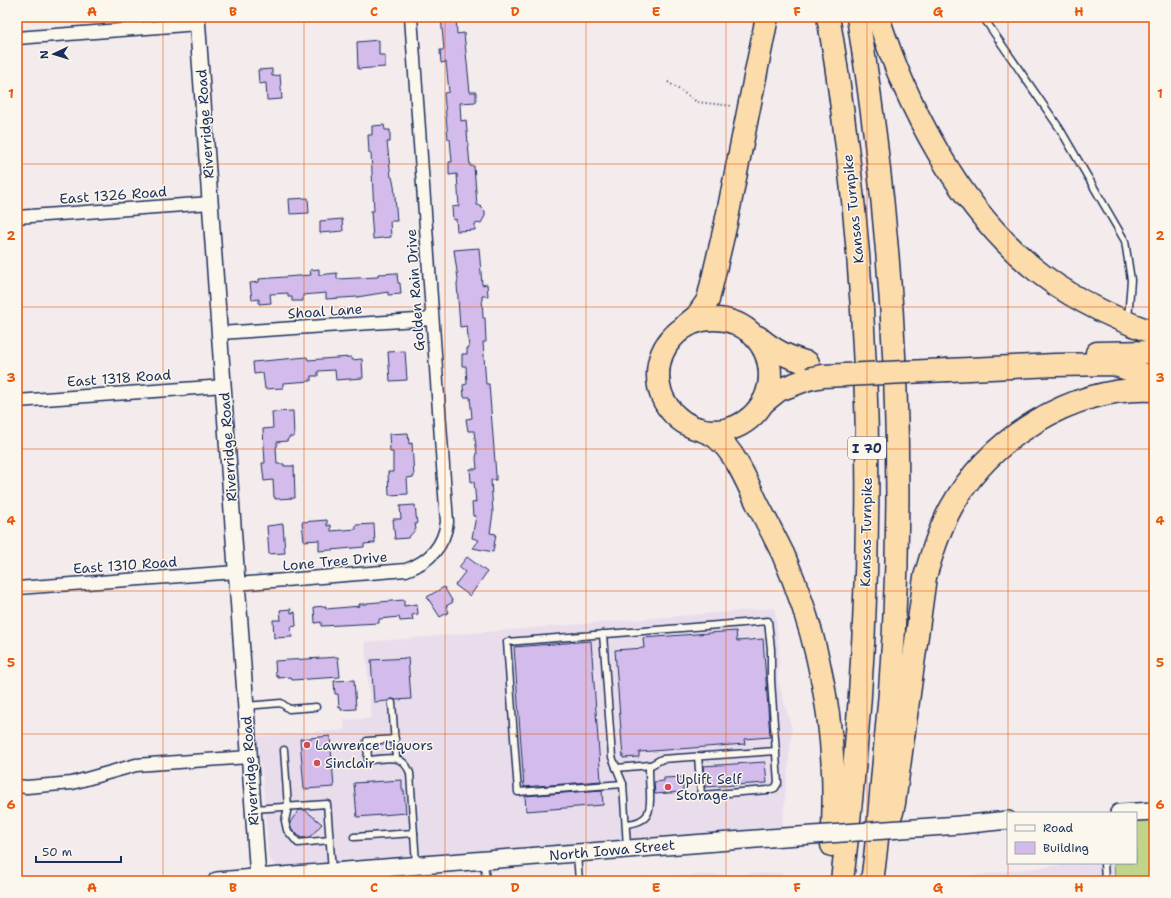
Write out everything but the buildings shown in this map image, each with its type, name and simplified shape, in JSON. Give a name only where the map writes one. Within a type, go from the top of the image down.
[{"type":"highway","points":[[767,17],[726,223],[708,300],[697,316],[681,328],[669,340],[661,354],[658,371],[659,387],[665,403],[675,416],[689,426],[704,431],[717,438],[726,447],[749,486],[785,560],[804,610],[814,643],[828,708],[833,754],[834,807],[828,881]]},
{"type":"highway","name":"Kansas Turnpike","points":[[828,17],[841,98],[858,255],[863,329],[867,447],[866,579],[862,672],[855,765],[842,881]]},
{"type":"highway","name":"Kansas Turnpike","points":[[858,17],[870,97],[885,227],[893,328],[896,407],[896,576],[894,640],[890,703],[872,878]]},
{"type":"highway","points":[[878,17],[895,64],[924,126],[960,186],[987,222],[1022,258],[1052,281],[1092,307],[1127,323],[1154,333]]},
{"type":"highway","points":[[681,328],[700,320],[720,318],[740,323],[770,348],[808,371],[823,376],[948,365],[1154,352]]},
{"type":"highway","points":[[756,336],[766,350],[771,367],[770,385],[764,402]]},
{"type":"highway","points":[[948,365],[1113,364],[1154,378]]},
{"type":"highway","points":[[704,431],[722,431],[739,426],[754,416],[764,402],[779,390],[808,371]]},
{"type":"highway","points":[[872,878],[894,803],[925,577],[937,538],[951,509],[972,477],[996,452],[1025,429],[1048,415],[1074,403],[1096,396],[1119,391],[1140,389],[1154,390]]},
{"type":"main road","points":[[1136,812],[1154,811]]},
{"type":"main road","name":"North Iowa Street","points":[[217,881],[769,838],[960,825],[1007,820]]},
{"type":"street","name":"Golden Rain Drive","points":[[411,17],[447,522],[439,546],[431,556]]},
{"type":"street","points":[[17,38],[197,21]]},
{"type":"street","name":"Riverridge Road","points":[[197,21],[258,878]]},
{"type":"street","name":"East 1326 Road","points":[[17,217],[211,203]]},
{"type":"street","name":"Shoal Lane","points":[[220,333],[432,319]]},
{"type":"street","name":"East 1318 Road","points":[[17,401],[224,386]]},
{"type":"street","name":"Lone Tree Drive","points":[[237,578],[401,570],[418,565],[431,556]]},
{"type":"street","name":"East 1310 Road","points":[[17,588],[237,578]]},
{"type":"street","points":[[17,786],[27,787],[72,783],[136,765],[249,757]]},
{"type":"lane","points":[[982,17],[1060,129],[1125,241],[1131,280],[1127,323]]},
{"type":"lane","points":[[623,784],[518,792],[507,642],[768,621],[771,649],[771,680],[778,783],[775,788],[768,790],[700,795],[698,756]]},
{"type":"lane","points":[[603,634],[612,758],[623,784],[628,849]]},
{"type":"lane","points":[[245,706],[281,703],[289,710],[316,707]]},
{"type":"lane","points":[[392,703],[396,758]]},
{"type":"lane","points":[[395,739],[367,741],[368,760],[396,758],[404,762],[410,773],[416,866]]},
{"type":"lane","points":[[284,750],[288,806],[285,821],[287,830],[298,843],[330,840]]},
{"type":"lane","points":[[616,768],[651,765],[662,759],[776,751]]},
{"type":"lane","points":[[626,824],[641,821],[649,812],[649,765]]},
{"type":"lane","points":[[253,809],[327,804],[332,872]]},
{"type":"lane","points":[[354,837],[414,833]]},
{"type":"lane","points":[[577,853],[579,881]]},
{"type":"lane","points":[[484,860],[486,881]]},
{"type":"lane","points":[[1104,864],[1105,881]]},
{"type":"path","points":[[668,82],[697,102],[749,108]]},
{"type":"shaded area","points":[[775,608],[779,650],[778,680],[792,729],[782,828],[286,868],[276,866],[270,859],[268,852],[263,780],[257,736],[345,730],[344,720],[371,718],[365,642]]},
{"type":"shaded area","points":[[1070,864],[1114,864],[1115,881],[942,881],[942,879]]},
{"type":"shaded area","points":[[782,873],[781,881],[557,881],[599,878]]},
{"type":"green space","points":[[1154,820],[1154,881],[1115,881],[1114,864],[1137,864],[1137,821]]},
{"type":"waterway","points":[[1154,506],[1152,515],[1154,530]]},
{"type":"place","name":"Lawrence Liquors","points":[[307,745]]},
{"type":"place","name":"Sinclair","points":[[317,763]]},
{"type":"place","name":"Uplift Self Storage","points":[[668,787]]}]
